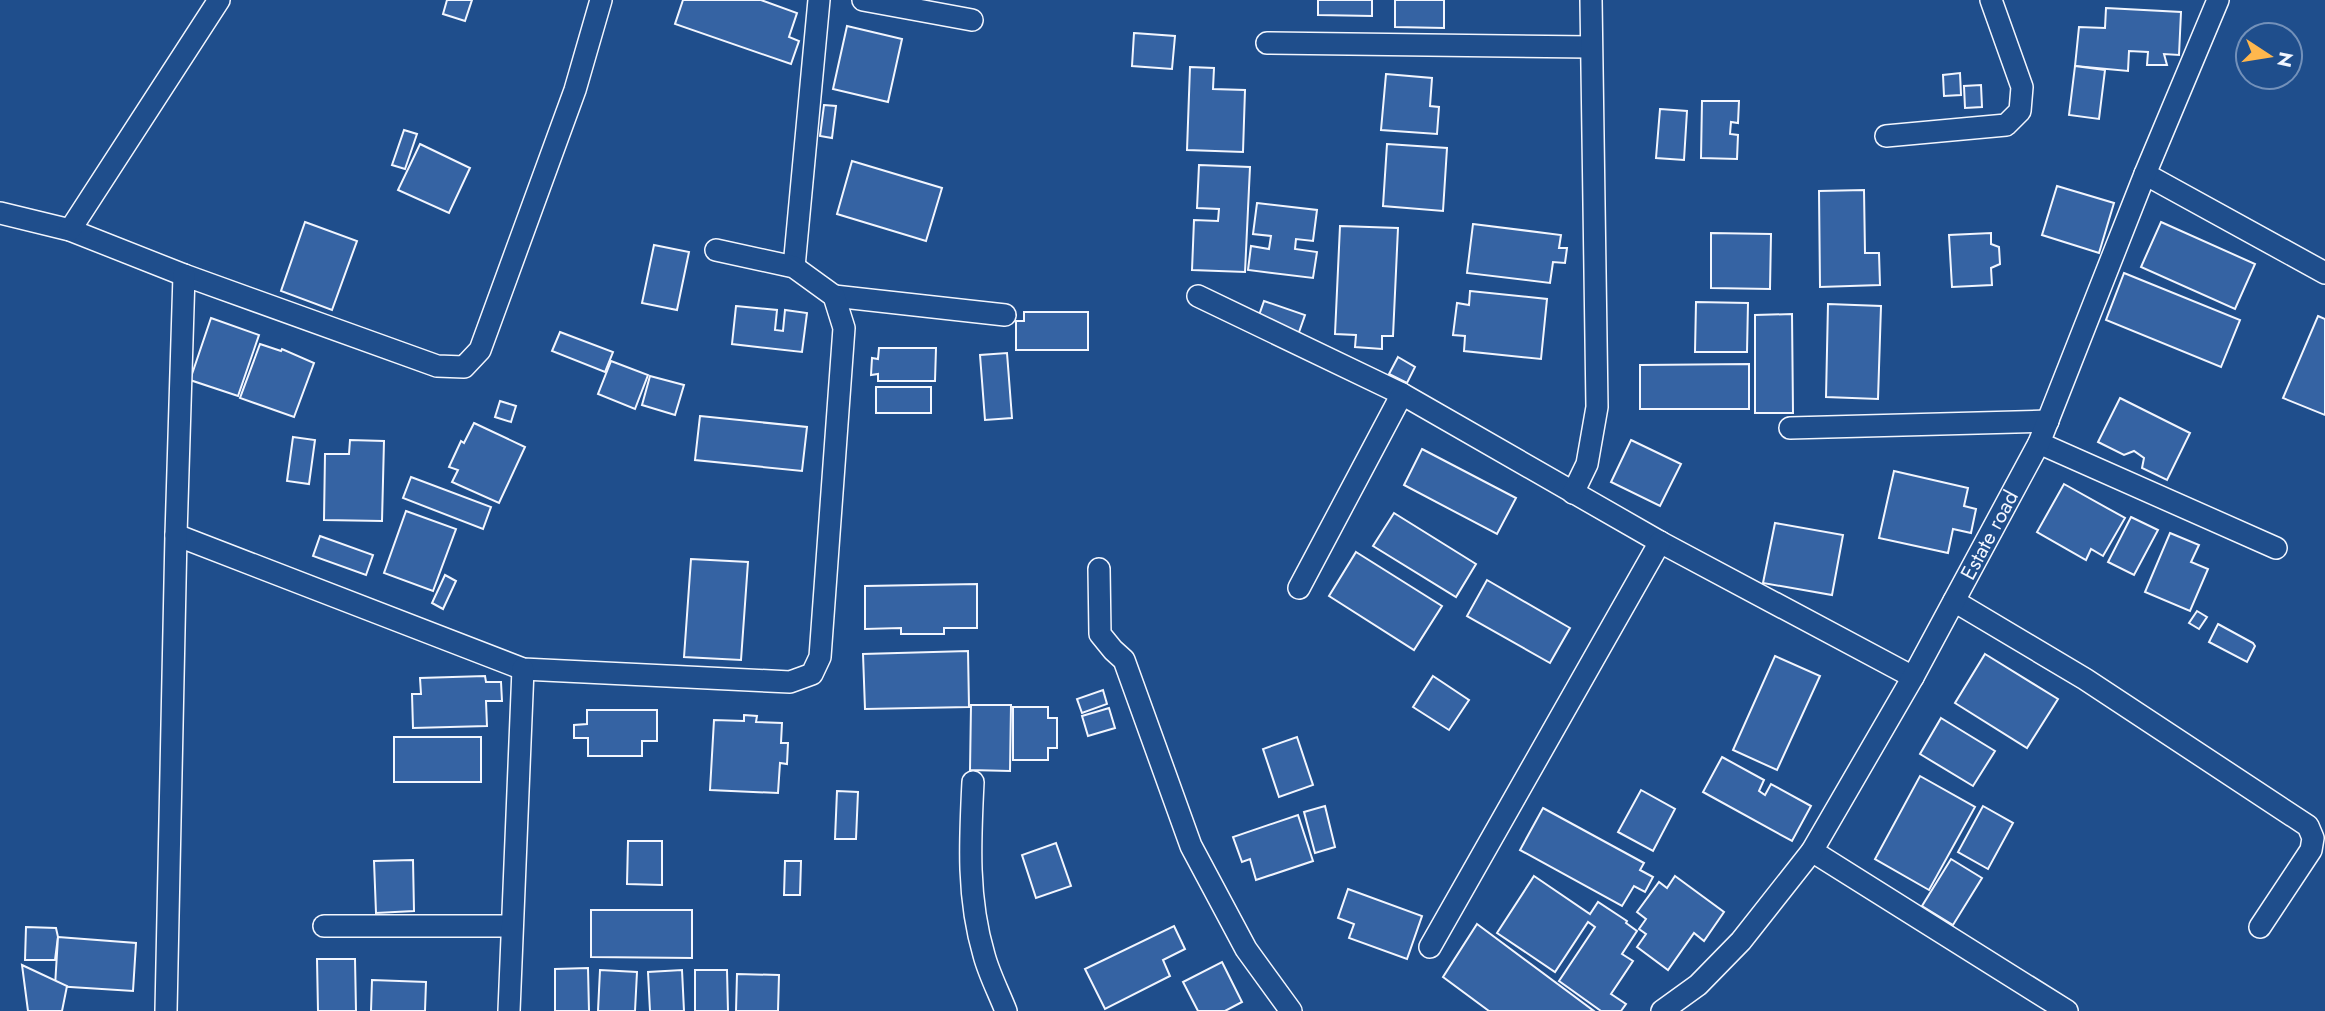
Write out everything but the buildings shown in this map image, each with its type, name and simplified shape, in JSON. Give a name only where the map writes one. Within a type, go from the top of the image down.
[{"type":"street","points":[[70,230],[219,0]]},
{"type":"street","points":[[0,213],[70,230],[184,275],[437,366],[464,367],[480,350],[575,90],[601,0]]},
{"type":"street","points":[[794,267],[819,0]]},
{"type":"street","points":[[863,0],[972,20]]},
{"type":"street","points":[[1573,493],[1587,464],[1597,407],[1591,0]]},
{"type":"street","points":[[1886,136],[2006,124],[2020,111],[2022,87],[1991,0]]},
{"type":"street","name":"Estate road","points":[[1662,1011],[1698,985],[1741,941],[1812,851],[1913,677],[2039,443],[2145,174],[2218,0]]},
{"type":"street","points":[[1267,43],[1590,47]]},
{"type":"street","points":[[2145,174],[2325,273]]},
{"type":"street","points":[[716,250],[794,267],[834,296],[1005,315]]},
{"type":"street","points":[[166,1011],[184,275]]},
{"type":"street","points":[[176,535],[523,669],[789,682],[812,674],[820,657],[844,328],[834,296]]},
{"type":"street","points":[[1198,296],[1402,394],[1660,542],[1913,677]]},
{"type":"street","points":[[1299,588],[1402,394]]},
{"type":"street","points":[[1790,428],[2048,421]]},
{"type":"street","points":[[2039,443],[2276,548]]},
{"type":"street","points":[[1430,947],[1660,542]]},
{"type":"street","points":[[1099,569],[1100,634],[1124,660],[1191,846],[1246,949],[1291,1011]]},
{"type":"street","points":[[1954,601],[2085,679],[2308,826],[2313,838],[2311,850],[2260,927]]},
{"type":"street","points":[[509,1011],[523,669]]},
{"type":"street","points":[[973,782],[969,860],[974,913],[984,957],[1006,1011]]},
{"type":"street","points":[[1812,851],[2067,1011]]},
{"type":"street","points":[[324,926],[513,926]]}]
